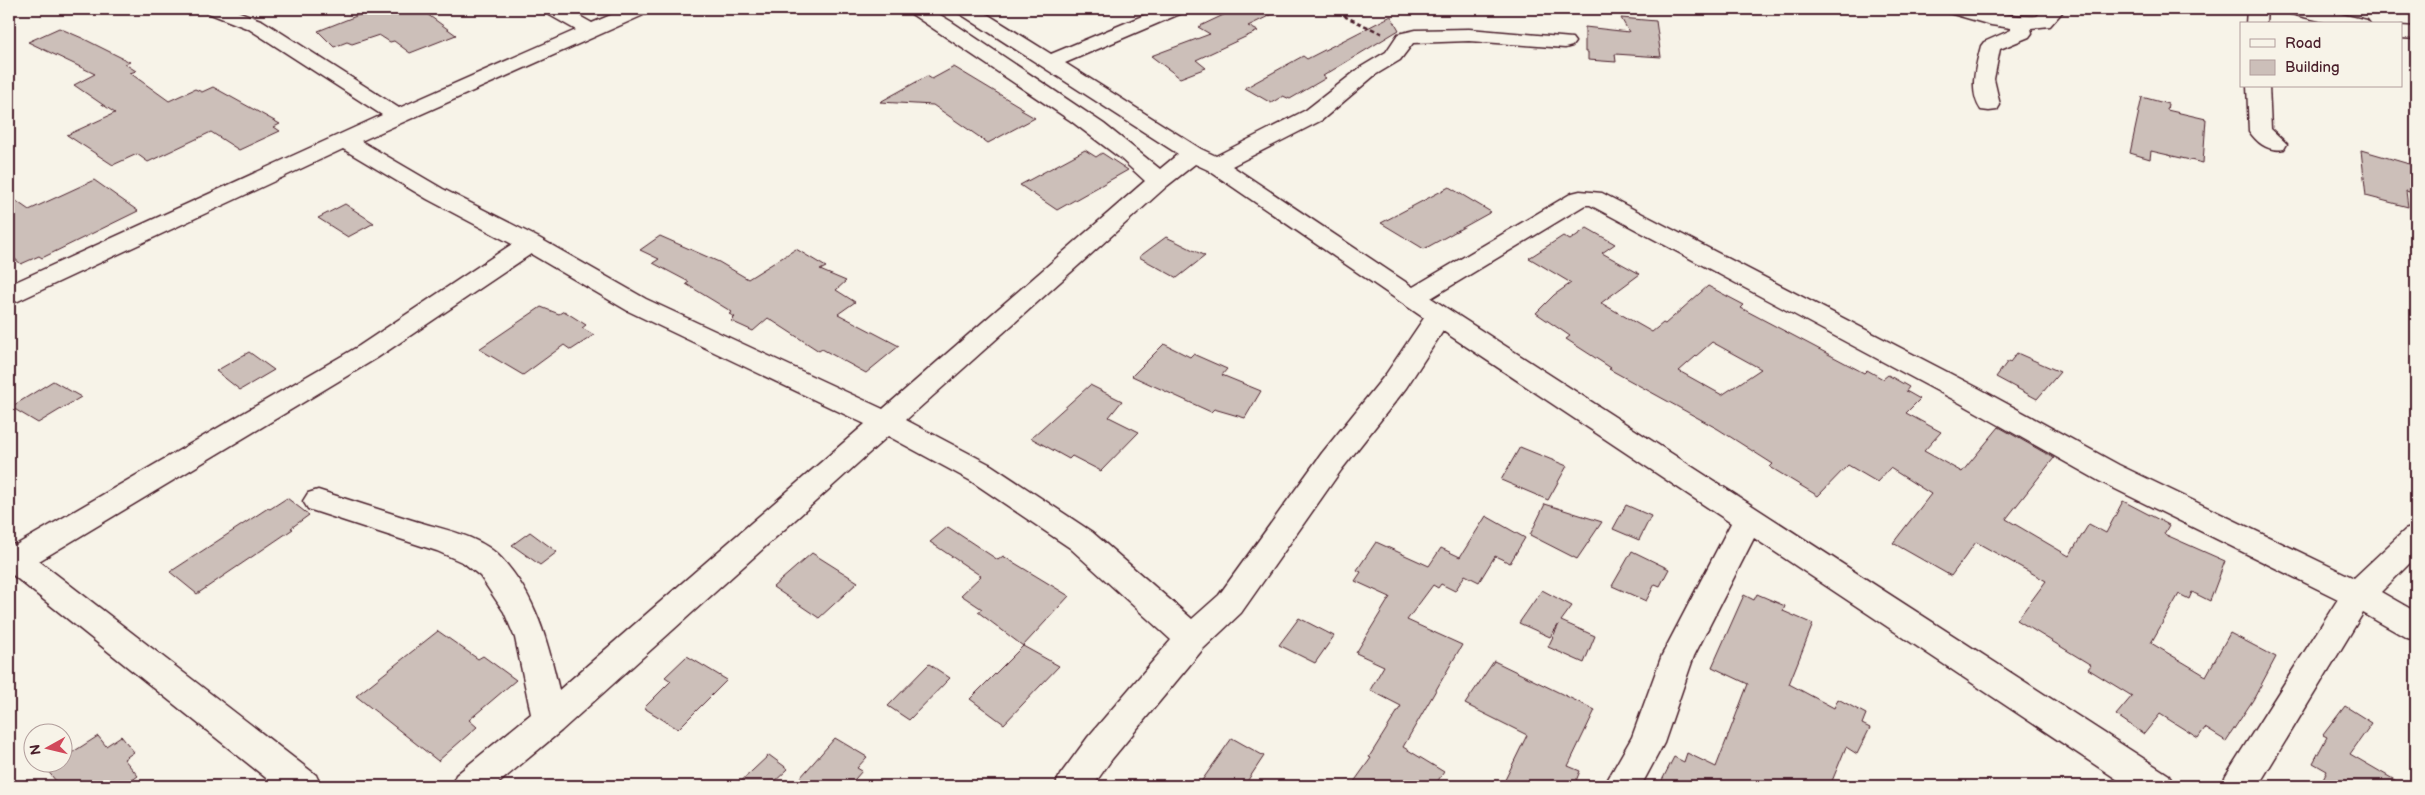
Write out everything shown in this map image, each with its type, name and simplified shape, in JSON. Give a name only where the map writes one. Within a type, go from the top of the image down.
[{"type":"street","points":[[215,9],[256,25],[400,117]]},
{"type":"street","points":[[553,9],[592,31]]},
{"type":"street","points":[[9,295],[344,140],[642,9]]},
{"type":"street","points":[[917,9],[1003,63],[1077,114],[1112,140],[1159,181]]},
{"type":"street","points":[[966,9],[1204,160],[1748,520],[2156,786]]},
{"type":"street","points":[[1050,62],[1175,9]]},
{"type":"street","points":[[1956,9],[1991,19],[2020,23],[2043,22],[2055,9]]},
{"type":"street","points":[[2256,22],[2257,9]]},
{"type":"street","points":[[2294,9],[2351,22]]},
{"type":"street","points":[[1989,105],[1984,79],[1991,46],[2022,33],[2020,23]]},
{"type":"street","points":[[2402,32],[2416,33]]},
{"type":"street","points":[[468,786],[549,720],[681,600],[1159,181],[1204,160],[1314,115],[1368,71],[1393,56],[1401,48],[1403,40],[1416,36],[1468,35],[1565,42]]},
{"type":"street","points":[[2258,88],[2260,131],[2276,144]]},
{"type":"street","points":[[344,140],[434,194],[530,243],[638,305],[886,422],[981,473],[1081,540],[1192,639]]},
{"type":"street","points":[[1413,298],[1580,198],[1594,198],[1970,396],[2150,494],[2358,594],[2416,628]]},
{"type":"street","points":[[303,786],[13,557],[368,352],[530,243]]},
{"type":"street","points":[[1073,786],[1100,748],[1192,639],[1230,604],[1332,461],[1396,381],[1439,316]]},
{"type":"street","points":[[318,501],[448,543],[475,554],[491,567],[518,606],[530,638],[549,720]]},
{"type":"street","points":[[1622,786],[1647,743],[1678,655],[1748,520]]},
{"type":"street","points":[[2239,786],[2358,594],[2416,538]]},
{"type":"path","points":[[1340,9],[1346,17],[1354,21],[1388,36],[1403,40]]},
{"type":"building","points":[[374,9],[420,9],[456,35],[410,53],[394,41],[390,42],[379,35],[352,44],[347,42],[334,47],[318,31]]},
{"type":"building","points":[[1236,9],[1283,9],[1248,26],[1258,31],[1196,60],[1206,68],[1180,78],[1151,56],[1210,34],[1198,27]]},
{"type":"building","points":[[1391,16],[1399,30],[1323,76],[1326,78],[1290,99],[1283,96],[1271,103],[1245,88],[1303,56],[1307,59]]},
{"type":"building","points":[[1621,18],[1656,21],[1661,57],[1615,54],[1616,62],[1588,60],[1588,52],[1585,52],[1585,27],[1629,32]]},
{"type":"building","points":[[59,28],[130,62],[125,64],[136,71],[130,73],[169,101],[195,89],[202,92],[213,87],[280,124],[274,127],[280,131],[239,150],[211,132],[148,162],[137,154],[113,165],[67,135],[115,113],[74,85],[95,74],[28,42]]},
{"type":"building","points":[[954,67],[1024,109],[1021,110],[1035,118],[988,143],[933,105],[880,102],[927,76],[932,79]]},
{"type":"building","points":[[2142,97],[2168,104],[2167,110],[2206,119],[2203,163],[2151,151],[2150,159],[2130,153]]},
{"type":"building","points":[[1085,150],[1096,157],[1102,153],[1128,170],[1057,210],[1020,185]]},
{"type":"building","points":[[2361,150],[2416,166],[2416,194],[2406,191],[2408,207],[2366,196]]},
{"type":"building","points":[[94,180],[138,211],[42,258],[39,256],[21,264],[9,254],[9,196],[29,210]]},
{"type":"building","points":[[1449,187],[1491,212],[1424,249],[1381,223]]},
{"type":"building","points":[[345,204],[374,223],[348,237],[318,218]]},
{"type":"building","points":[[1587,228],[1615,244],[1602,253],[1640,274],[1601,303],[1652,332],[1663,323],[1665,324],[1708,286],[1744,305],[1741,308],[1864,373],[1867,370],[1883,379],[1888,375],[1909,387],[1906,391],[1920,399],[1906,413],[1941,432],[1924,451],[1962,472],[1999,427],[2054,458],[2006,519],[2069,556],[2089,524],[2106,533],[2123,501],[2169,525],[2164,534],[2225,561],[2210,601],[2192,592],[2189,599],[2179,594],[2151,643],[2206,676],[2230,633],[2276,657],[2253,700],[2226,741],[2205,728],[2198,738],[2160,714],[2144,734],[2116,715],[2132,696],[2088,669],[2091,665],[2017,620],[2046,581],[1976,542],[1951,576],[1893,543],[1931,494],[1890,468],[1877,482],[1848,465],[1818,496],[1770,467],[1773,464],[1718,429],[1609,369],[1611,368],[1566,339],[1570,336],[1536,313],[1554,295],[1571,283],[1529,258],[1563,236],[1570,240]],"holes":[[[1712,342],[1761,369],[1722,395],[1679,371]]]},
{"type":"building","points":[[660,236],[719,262],[748,279],[796,249],[826,267],[820,270],[846,281],[836,290],[855,302],[838,314],[899,346],[866,373],[822,349],[819,351],[768,318],[753,331],[731,321],[735,317],[729,314],[732,312],[686,284],[689,282],[653,263],[659,259],[640,250]]},
{"type":"building","points":[[1166,237],[1205,256],[1177,278],[1139,257]]},
{"type":"building","points":[[541,307],[559,314],[564,311],[586,325],[582,328],[594,335],[571,350],[564,345],[523,375],[479,349]]},
{"type":"building","points":[[1164,344],[1190,357],[1193,354],[1227,369],[1222,375],[1261,391],[1245,418],[1214,409],[1211,412],[1132,376]]},
{"type":"building","points":[[249,352],[274,370],[240,390],[216,371]]},
{"type":"building","points":[[2017,353],[2060,372],[2037,399],[1996,377],[2008,361],[2010,362]]},
{"type":"building","points":[[53,381],[81,397],[38,423],[11,407]]},
{"type":"building","points":[[1090,385],[1122,401],[1109,417],[1139,432],[1101,471],[1072,456],[1069,459],[1031,438]]},
{"type":"building","points":[[1520,447],[1567,466],[1548,500],[1501,480]]},
{"type":"building","points":[[287,498],[309,515],[291,528],[293,529],[197,594],[170,572],[268,508],[270,509]]},
{"type":"building","points":[[1545,504],[1602,522],[1577,559],[1530,535]]},
{"type":"building","points":[[1626,505],[1651,516],[1639,540],[1613,529]]},
{"type":"building","points":[[1486,516],[1525,538],[1510,563],[1495,556],[1479,582],[1465,575],[1455,591],[1441,584],[1438,588],[1433,585],[1407,620],[1462,645],[1403,747],[1444,772],[1434,786],[1351,786],[1371,758],[1369,757],[1401,706],[1370,690],[1384,666],[1356,653],[1390,597],[1355,581],[1361,572],[1357,570],[1376,542],[1429,566],[1441,548],[1460,557]]},
{"type":"building","points":[[948,527],[998,560],[1003,556],[1069,596],[1023,646],[978,612],[982,609],[961,595],[981,576],[930,542]]},
{"type":"building","points":[[530,532],[557,552],[540,565],[512,545]]},
{"type":"building","points":[[1632,551],[1669,569],[1660,586],[1655,584],[1646,601],[1612,586]]},
{"type":"building","points":[[812,553],[858,582],[819,618],[773,587]]},
{"type":"building","points":[[1542,590],[1572,606],[1561,621],[1595,636],[1584,663],[1548,647],[1559,624],[1550,637],[1519,623]]},
{"type":"building","points":[[1757,594],[1785,606],[1783,611],[1813,624],[1789,684],[1834,708],[1838,699],[1866,714],[1862,724],[1870,728],[1857,754],[1846,747],[1830,786],[1659,786],[1674,757],[1684,762],[1687,753],[1716,767],[1748,684],[1712,667],[1744,595],[1754,600]]},
{"type":"building","points":[[1299,618],[1334,636],[1315,663],[1279,645]]},
{"type":"building","points":[[438,631],[478,659],[483,656],[516,680],[469,720],[477,727],[438,761],[356,696]]},
{"type":"building","points":[[1023,646],[1059,666],[1004,724],[970,699]]},
{"type":"building","points":[[687,656],[727,680],[678,729],[644,708],[671,681],[665,677]]},
{"type":"building","points":[[1494,661],[1595,710],[1568,766],[1580,771],[1574,786],[1502,786],[1527,735],[1465,704]]},
{"type":"building","points":[[929,664],[950,678],[909,720],[888,706]]},
{"type":"building","points":[[2345,706],[2372,723],[2350,754],[2405,786],[2319,786],[2327,771],[2313,763],[2327,737],[2323,735]]},
{"type":"building","points":[[98,736],[106,746],[121,736],[134,752],[124,759],[138,776],[124,786],[60,786],[49,772],[72,772],[72,753]]},
{"type":"building","points":[[835,738],[867,757],[857,768],[862,771],[849,786],[793,786]]},
{"type":"building","points":[[1232,738],[1264,756],[1244,786],[1198,786]]},
{"type":"building","points":[[769,755],[788,769],[770,786],[736,786]]}]
